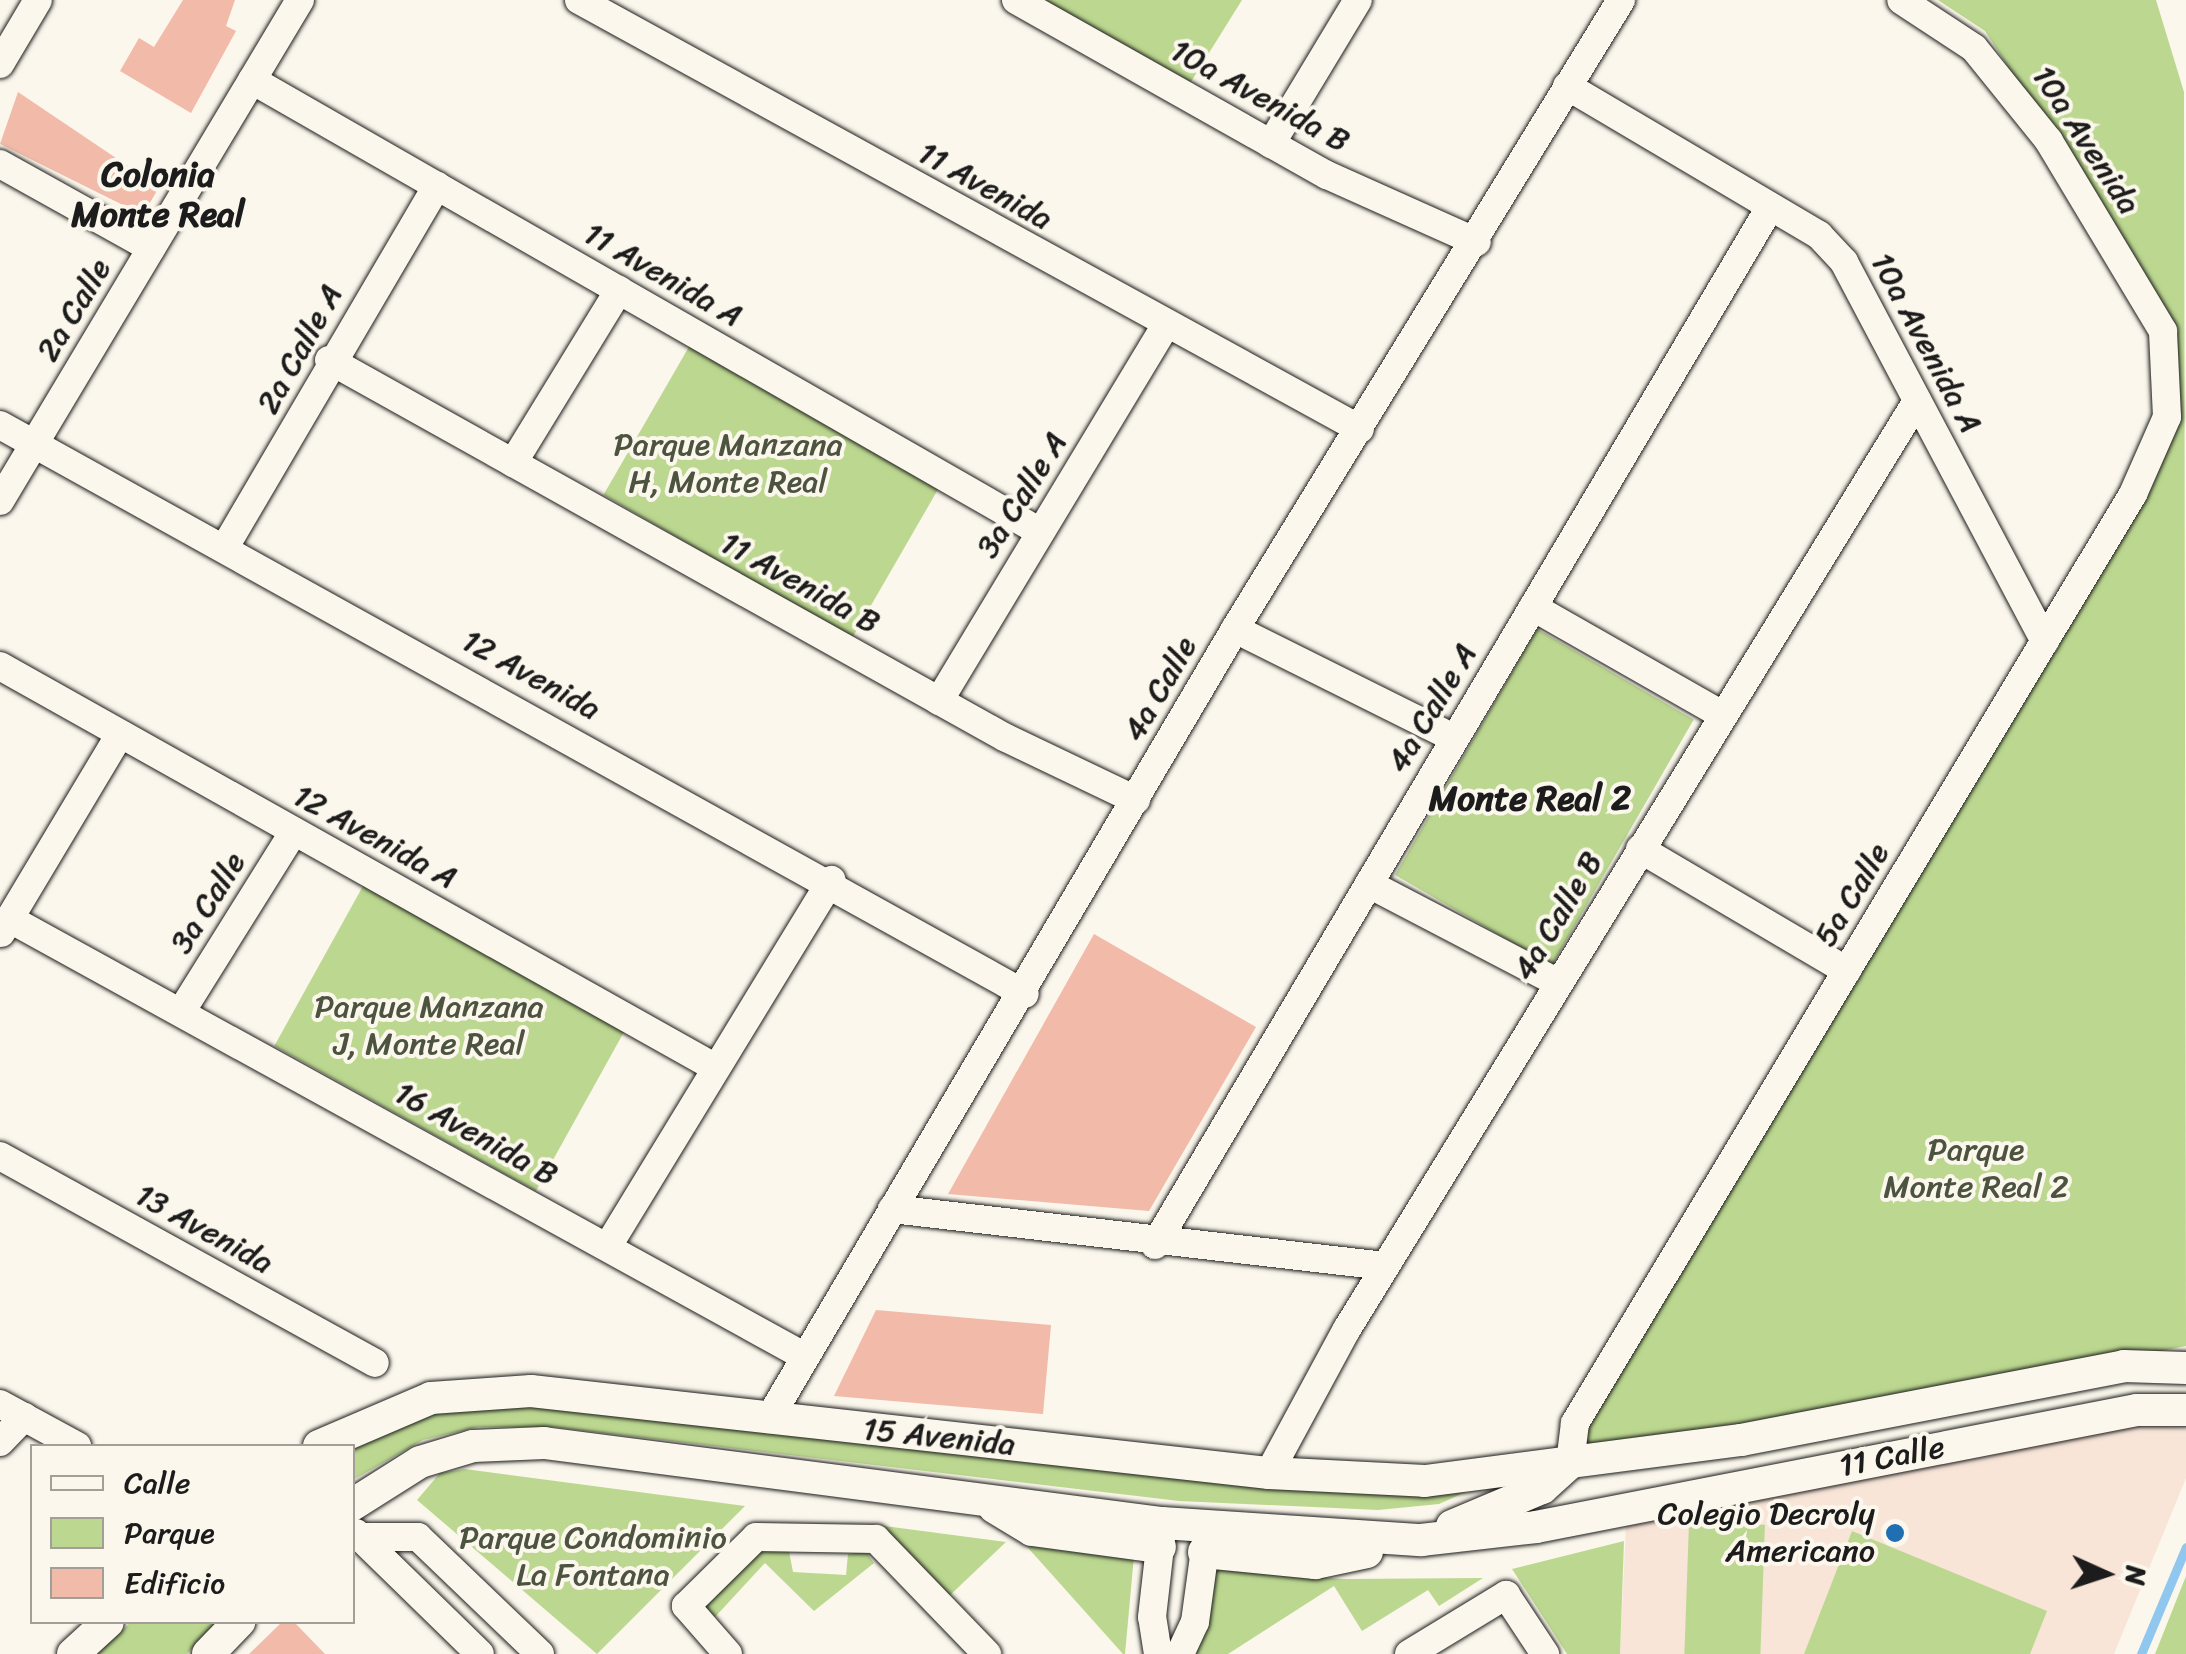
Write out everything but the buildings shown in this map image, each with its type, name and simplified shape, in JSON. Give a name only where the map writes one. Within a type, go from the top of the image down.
[{"type":"main road","name":"11 Calle","points":[[1570,1463],[2124,1366],[2186,1368]]},
{"type":"main road","name":"15 Avenida","points":[[324,1444],[466,1389],[1268,1473],[1425,1481],[1570,1463]]},
{"type":"main road","name":"11 Calle","points":[[1421,1540],[1536,1527],[2137,1410],[2186,1410]]},
{"type":"main road","name":"15 Avenida","points":[[355,1503],[420,1462],[473,1446],[544,1443],[981,1499],[1161,1535],[1206,1540],[1421,1540]]},
{"type":"main road","points":[[1421,1540],[1542,1488],[1570,1463]]},
{"type":"main road","points":[[73,1654],[106,1624]]},
{"type":"main road","points":[[208,1654],[237,1624]]},
{"type":"street","points":[[0,64],[38,0]]},
{"type":"street","name":"2a Calle","points":[[0,501],[300,0]]},
{"type":"street","name":"11 Avenida","points":[[579,0],[1164,326],[1360,429]]},
{"type":"street","name":"10a Avenida B","points":[[1016,0],[1271,144],[1477,242]]},
{"type":"street","points":[[1271,144],[1358,0]]},
{"type":"street","name":"4a Calle","points":[[769,1418],[802,1355],[1025,994],[1234,630],[1477,242],[1621,0]]},
{"type":"street","name":"10a Avenida","points":[[1901,0],[2008,80],[2170,354]]},
{"type":"street","name":"11 Avenida A","points":[[252,80],[1039,531]]},
{"type":"street","name":"10a Avenida A","points":[[1567,86],[1819,235],[1844,262],[2045,641]]},
{"type":"street","points":[[0,164],[151,248]]},
{"type":"street","name":"2a Calle A","points":[[225,547],[329,360],[437,186]]},
{"type":"street","name":"4a Calle A","points":[[1155,1245],[1770,206]]},
{"type":"street","points":[[512,463],[619,290]]},
{"type":"street","name":"3a Calle A","points":[[939,701],[1164,326]]},
{"type":"street","name":"5a Calle","points":[[1570,1463],[1575,1424],[2155,453],[2170,354]]},
{"type":"street","name":"11 Avenida B","points":[[329,360],[939,701],[1136,800]]},
{"type":"street","name":"4a Calle B","points":[[1268,1473],[1384,1266],[1917,401]]},
{"type":"street","name":"12 Avenida","points":[[0,425],[830,880],[1025,994]]},
{"type":"street","points":[[1532,607],[1722,715]]},
{"type":"street","points":[[1234,630],[1454,738]]},
{"type":"street","name":"12 Avenida A","points":[[0,666],[716,1068]]},
{"type":"street","points":[[5,927],[120,734]]},
{"type":"street","name":"3a Calle","points":[[181,1012],[294,832]]},
{"type":"street","points":[[1640,849],[1847,971]]},
{"type":"street","points":[[608,1246],[830,880]]},
{"type":"street","points":[[1368,884],[1558,984]]},
{"type":"street","name":"16 Avenida B","points":[[5,927],[181,1012],[802,1355]]},
{"type":"street","name":"13 Avenida","points":[[0,1156],[374,1363]]},
{"type":"street","points":[[892,1210],[1155,1245],[1384,1266]]},
{"type":"street","points":[[0,1442],[12,1411],[73,1444]]},
{"type":"street","points":[[357,1534],[480,1654]]},
{"type":"street","points":[[357,1534],[418,1537],[540,1654]]},
{"type":"street","points":[[1158,1654],[1161,1535]]},
{"type":"street","points":[[728,1654],[686,1606],[752,1538],[869,1537],[987,1654]]},
{"type":"street","points":[[1180,1654],[1206,1540]]},
{"type":"street","points":[[1409,1654],[1506,1595],[1545,1654]]},
{"type":"shaded area","name":"Colegio Decroly Americano","points":[[2134,1421],[2186,1429],[2186,1478],[2114,1654],[1620,1654],[1626,1525]]},
{"type":"green space","points":[[1035,0],[1242,0],[1189,85]]},
{"type":"green space","name":"Parque Monte Real 2","points":[[1938,0],[2156,0],[2184,92],[2186,1346],[1741,1434],[1567,1447],[2158,456],[2174,395],[2125,247],[1985,31]]},
{"type":"green space","name":"Parque Manzana H, Monte Real","points":[[690,345],[939,488],[852,638],[604,495]]},
{"type":"green space","points":[[1537,629],[1694,720],[1552,965],[1395,875]]},
{"type":"green space","name":"Parque Manzana J, Monte Real","points":[[363,886],[625,1031],[536,1191],[274,1046]]},
{"type":"green space","points":[[521,1405],[1495,1479],[1439,1504],[1378,1510],[1179,1501],[553,1427],[478,1427],[423,1440],[355,1479],[355,1444],[351,1441],[459,1406]]},
{"type":"green space","name":"Parque Condominio La Fontana","points":[[465,1469],[745,1506],[597,1654],[417,1500],[440,1473]]},
{"type":"green space","points":[[1689,1522],[1765,1525],[1760,1654],[1684,1654]]},
{"type":"green space","points":[[877,1525],[1006,1542],[946,1599]]},
{"type":"green space","points":[[1852,1531],[2047,1611],[2030,1654],[1804,1654]]},
{"type":"green space","points":[[1021,1540],[1134,1556],[1125,1654],[1123,1654]]},
{"type":"green space","points":[[1624,1541],[1620,1654],[1567,1654],[1512,1569]]},
{"type":"green space","points":[[762,1547],[789,1551],[793,1572],[846,1575],[848,1554],[865,1551],[874,1563],[814,1611],[765,1563],[715,1617],[704,1604]]},
{"type":"green space","points":[[1197,1568],[1344,1579],[1483,1578],[1439,1606],[1428,1590],[1362,1631],[1334,1586],[1228,1654],[1188,1654]]},
{"type":"green space","points":[[2186,1576],[2186,1654],[2155,1654]]},
{"type":"green space","points":[[129,1624],[216,1624],[187,1654],[96,1654]]},
{"type":"waterway","points":[[2141,1654],[2186,1547]]},
{"type":"place","name":"Colegio Decroly Americano","points":[[1895,1533]]},
{"type":"district","name":"Colonia Monte Real","points":[[158,194]]},
{"type":"district","name":"Monte Real 2","points":[[1530,798]]}]
